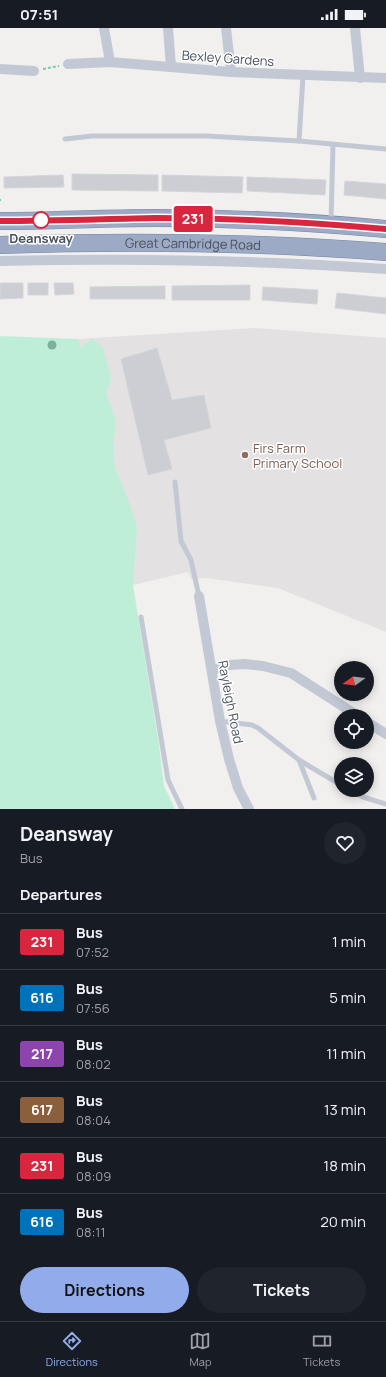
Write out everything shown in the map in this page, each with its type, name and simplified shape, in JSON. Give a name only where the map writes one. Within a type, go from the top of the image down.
[{"type":"highway","name":"Great Cambridge Road","points":[[0,221],[156,218],[331,224],[386,229]]},
{"type":"highway","name":"Great Cambridge Road","points":[[0,245],[83,251],[226,243],[386,252]]},
{"type":"street","points":[[104,28],[110,62]]},
{"type":"street","points":[[168,28],[172,67]]},
{"type":"street","points":[[226,28],[231,72]]},
{"type":"street","points":[[355,28],[360,78]]},
{"type":"street","name":"Bexley Gardens","points":[[68,64],[110,62],[231,72],[302,76],[386,78]]},
{"type":"street","points":[[0,69],[34,71]]},
{"type":"street","points":[[0,260],[83,251],[251,263],[386,269]]},
{"type":"street","name":"Rayleigh Road","points":[[199,596],[220,721],[238,788],[249,809]]},
{"type":"street","points":[[212,670],[229,665],[246,664],[263,666],[291,673],[347,709]]},
{"type":"street","points":[[374,726],[386,734]]},
{"type":"lane","points":[[299,140],[302,76]]},
{"type":"lane","points":[[65,139],[92,136],[207,136],[299,140],[386,149]]},
{"type":"lane","points":[[331,224],[333,144]]},
{"type":"lane","points":[[175,482],[181,541],[190,560],[199,596]]},
{"type":"lane","points":[[141,617],[168,780],[182,809]]},
{"type":"lane","points":[[220,721],[252,725],[258,728],[300,760],[334,781]]},
{"type":"lane","points":[[300,760],[314,798]]},
{"type":"lane","points":[[363,797],[386,804]]},
{"type":"path","points":[[34,71],[68,64]]},
{"type":"shaded area","name":"Firs Farm Primary School","points":[[255,328],[386,338],[386,632],[278,588],[206,578],[191,579],[188,572],[133,585],[78,339]]},
{"type":"green space","points":[[0,336],[78,339],[80,347],[92,339],[103,348],[111,378],[106,394],[116,420],[113,450],[115,468],[129,502],[137,527],[133,585],[159,745],[164,786],[175,809],[0,809]]},
{"type":"building","points":[[72,174],[158,175],[158,191],[72,190]]},
{"type":"building","points":[[63,175],[64,187],[4,188],[4,177]]},
{"type":"building","points":[[162,175],[243,177],[242,193],[162,191]]},
{"type":"building","points":[[247,177],[326,180],[325,195],[247,191]]},
{"type":"building","points":[[345,181],[386,184],[386,199],[344,195]]},
{"type":"building","points":[[0,283],[23,283],[23,298],[0,299]]},
{"type":"building","points":[[28,283],[48,283],[48,295],[28,295]]},
{"type":"building","points":[[54,283],[73,283],[74,294],[55,295]]},
{"type":"building","points":[[250,285],[250,300],[172,300],[172,286]]},
{"type":"building","points":[[165,286],[165,299],[90,299],[90,287]]},
{"type":"building","points":[[263,287],[318,290],[317,304],[262,300]]},
{"type":"building","points":[[337,293],[386,298],[386,314],[335,308]]},
{"type":"building","points":[[157,348],[172,400],[204,395],[211,428],[164,440],[172,469],[148,475],[121,359]]},
{"type":"bus line","name":"231","points":[[0,221],[156,218],[227,219],[331,224],[386,229]]},
{"type":"place","name":"Deansway","points":[[41,220]]},
{"type":"place","name":"Firs Farm Primary School","points":[[245,455]]}]
